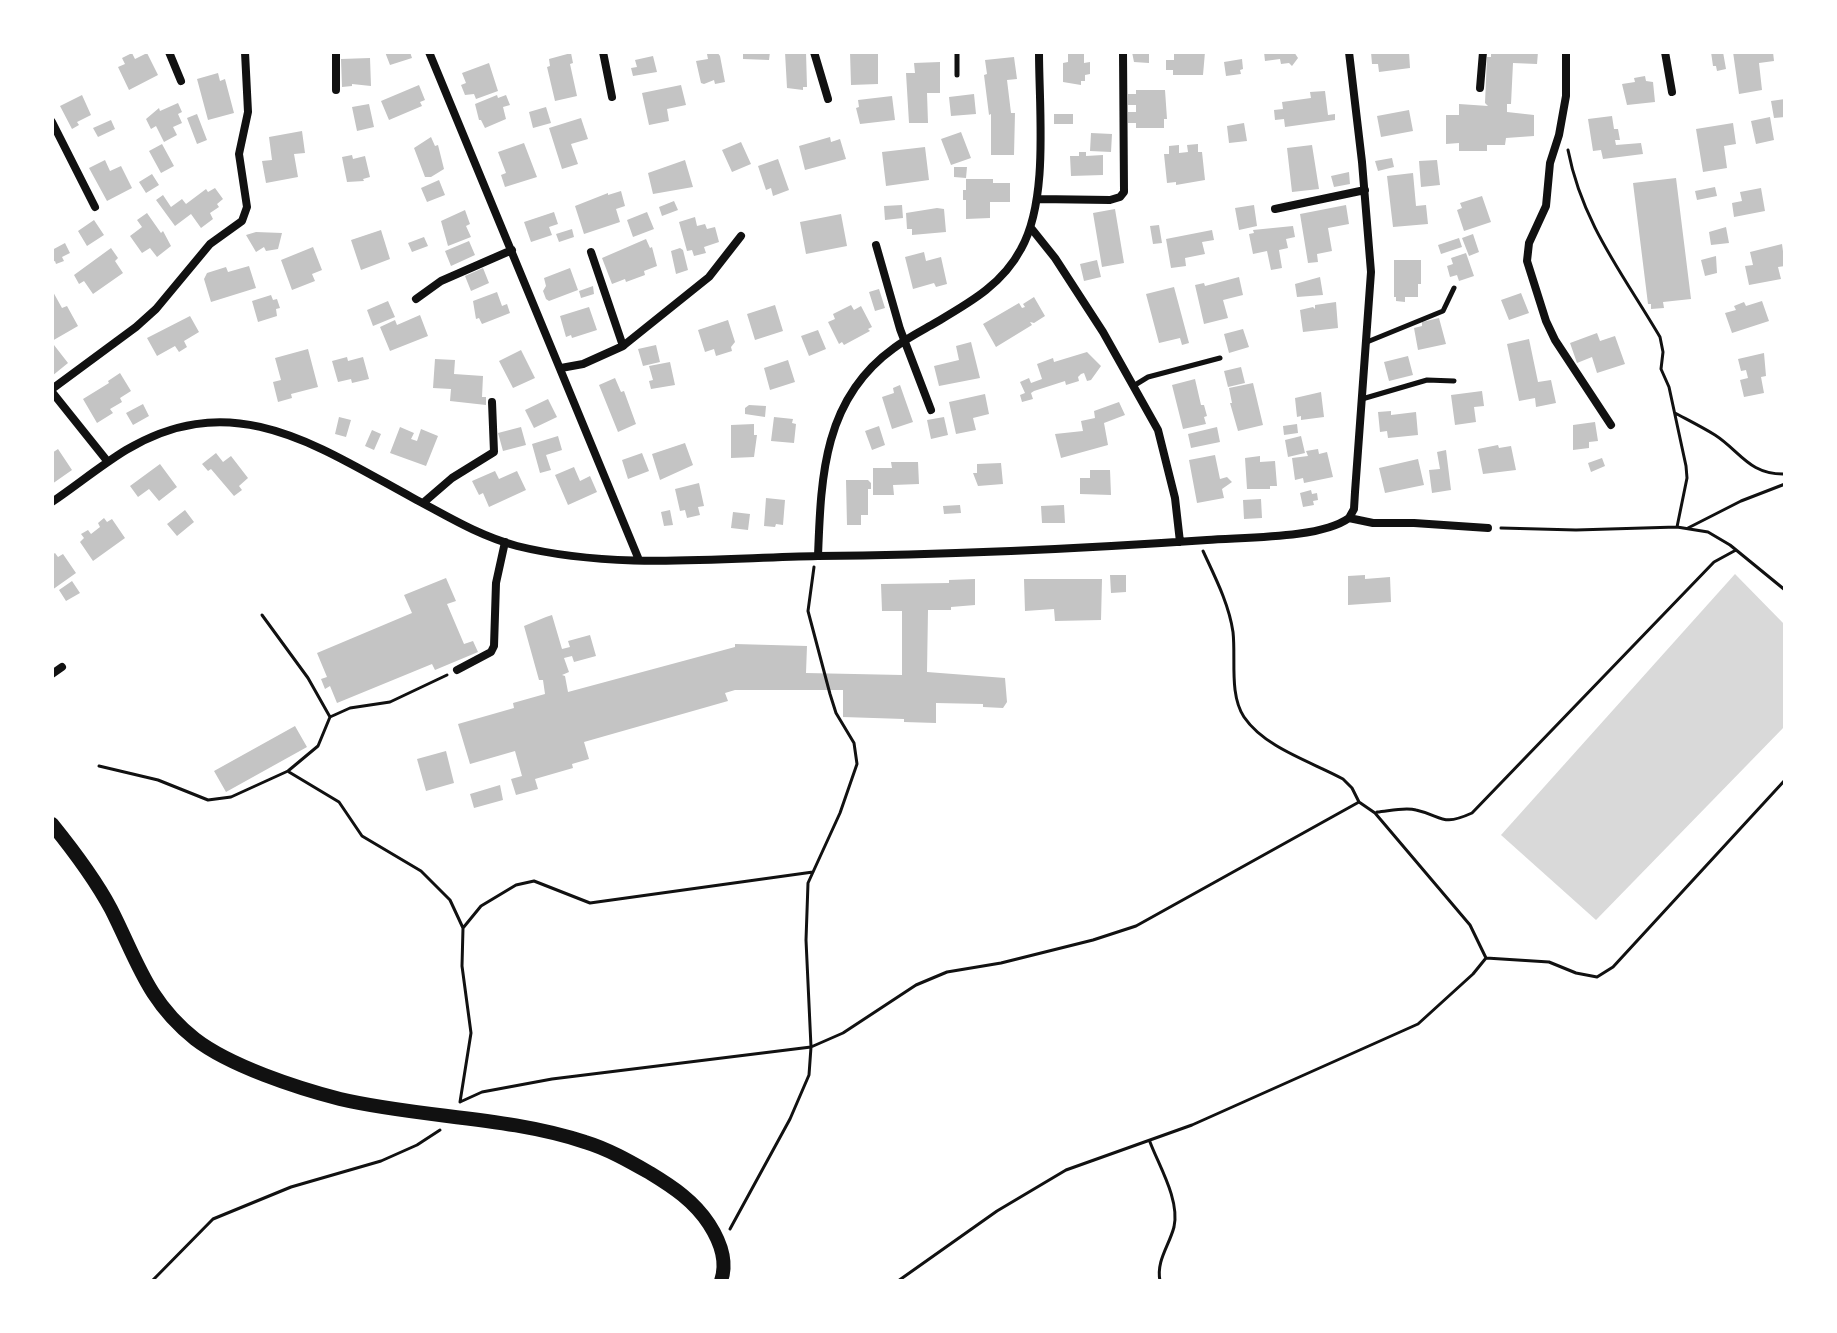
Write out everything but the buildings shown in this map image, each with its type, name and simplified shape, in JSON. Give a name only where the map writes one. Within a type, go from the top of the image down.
[{"type":"main road","points":[[52,824],[110,907],[157,1003],[196,1040],[227,1057],[298,1087],[342,1099],[541,1131],[583,1141],[622,1157],[691,1201],[702,1214],[720,1243],[723,1254],[721,1281]]},
{"type":"street","points":[[169,52],[181,81]]},
{"type":"street","points":[[108,462],[52,391],[156,309],[210,244],[242,221],[247,207],[239,154],[248,112],[245,52]]},
{"type":"street","points":[[336,52],[336,90]]},
{"type":"street","points":[[429,52],[639,560]]},
{"type":"street","points":[[603,52],[612,97]]},
{"type":"street","points":[[814,52],[828,99]]},
{"type":"street","points":[[818,556],[823,470],[840,411],[868,372],[891,350],[969,303],[1002,277],[1031,228],[1038,199],[1039,52]]},
{"type":"street","points":[[1038,199],[1110,200],[1124,192],[1123,52]]},
{"type":"street","points":[[52,502],[127,449],[173,429],[230,422],[272,428],[307,442],[464,526],[505,542],[579,558],[639,560],[942,555],[1180,542],[1330,529],[1349,518],[1354,509],[1371,272],[1349,52]]},
{"type":"street","points":[[1480,88],[1483,52]]},
{"type":"street","points":[[1566,52],[1566,96],[1550,163],[1546,206],[1529,243],[1527,261],[1555,340],[1611,425]]},
{"type":"street","points":[[1665,52],[1672,92]]},
{"type":"street","points":[[52,122],[95,207]]},
{"type":"street","points":[[1275,209],[1365,190]]},
{"type":"street","points":[[1031,228],[1055,258],[1135,385],[1158,430],[1167,457],[1180,542]]},
{"type":"street","points":[[561,368],[583,364],[623,346],[709,277],[741,236]]},
{"type":"street","points":[[876,245],[904,341],[931,410]]},
{"type":"street","points":[[416,299],[441,281],[512,250]]},
{"type":"street","points":[[591,252],[623,346]]},
{"type":"street","points":[[423,503],[452,478],[494,452],[492,402]]},
{"type":"street","points":[[1349,518],[1373,523],[1488,528]]},
{"type":"street","points":[[457,670],[491,652],[494,646],[496,583],[505,542]]},
{"type":"street","points":[[52,674],[62,667]]},
{"type":"lane","points":[[957,52],[957,75]]},
{"type":"lane","points":[[1366,343],[1443,311],[1454,288]]},
{"type":"lane","points":[[1135,385],[1148,377],[1220,358]]},
{"type":"lane","points":[[1362,400],[1427,380],[1454,381]]},
{"type":"path","points":[[1562,119],[1574,182],[1591,225],[1660,337],[1663,352],[1661,369],[1669,387],[1687,478],[1677,527]]},
{"type":"path","points":[[1673,412],[1717,436],[1739,458],[1753,466],[1766,472],[1785,474]]},
{"type":"path","points":[[1688,528],[1741,501],[1785,484]]},
{"type":"path","points":[[1488,528],[1576,530],[1677,527],[1708,532],[1736,550],[1785,590]]},
{"type":"path","points":[[1198,540],[1222,594],[1233,629],[1237,702],[1245,719],[1271,742],[1343,779],[1359,802],[1375,813],[1470,925],[1486,958]]},
{"type":"path","points":[[1375,813],[1415,809],[1440,821],[1458,819],[1472,813],[1714,562],[1736,550]]},
{"type":"path","points":[[720,1243],[734,1223],[803,1093],[809,1075],[808,883],[840,813],[857,764],[854,743],[836,713],[808,611],[818,556]]},
{"type":"path","points":[[262,615],[308,678],[330,717]]},
{"type":"path","points":[[99,766],[158,780],[208,800],[231,797],[288,771],[318,746],[330,717],[350,708],[390,702],[457,670]]},
{"type":"path","points":[[152,1281],[213,1219],[291,1187],[381,1161],[436,1134],[453,1118],[460,1102],[471,1033],[462,966],[463,928],[450,900],[421,871],[362,836],[339,802],[288,771]]},
{"type":"path","points":[[1486,958],[1549,962],[1576,973],[1597,977],[1613,967],[1785,780]]},
{"type":"path","points":[[460,1102],[482,1092],[552,1079],[811,1047],[843,1033],[916,985],[947,972],[1001,963],[1136,926],[1359,802]]},
{"type":"path","points":[[463,928],[481,906],[516,885],[534,881],[590,903],[813,872]]},
{"type":"path","points":[[898,1281],[997,1211],[1066,1170],[1192,1125],[1418,1024],[1473,974],[1486,958]]},
{"type":"path","points":[[1150,1142],[1173,1203],[1175,1224],[1158,1269],[1160,1281]]},
{"type":"shaded area","points":[[1735,574],[1785,625],[1785,726],[1596,920],[1501,835]]}]
